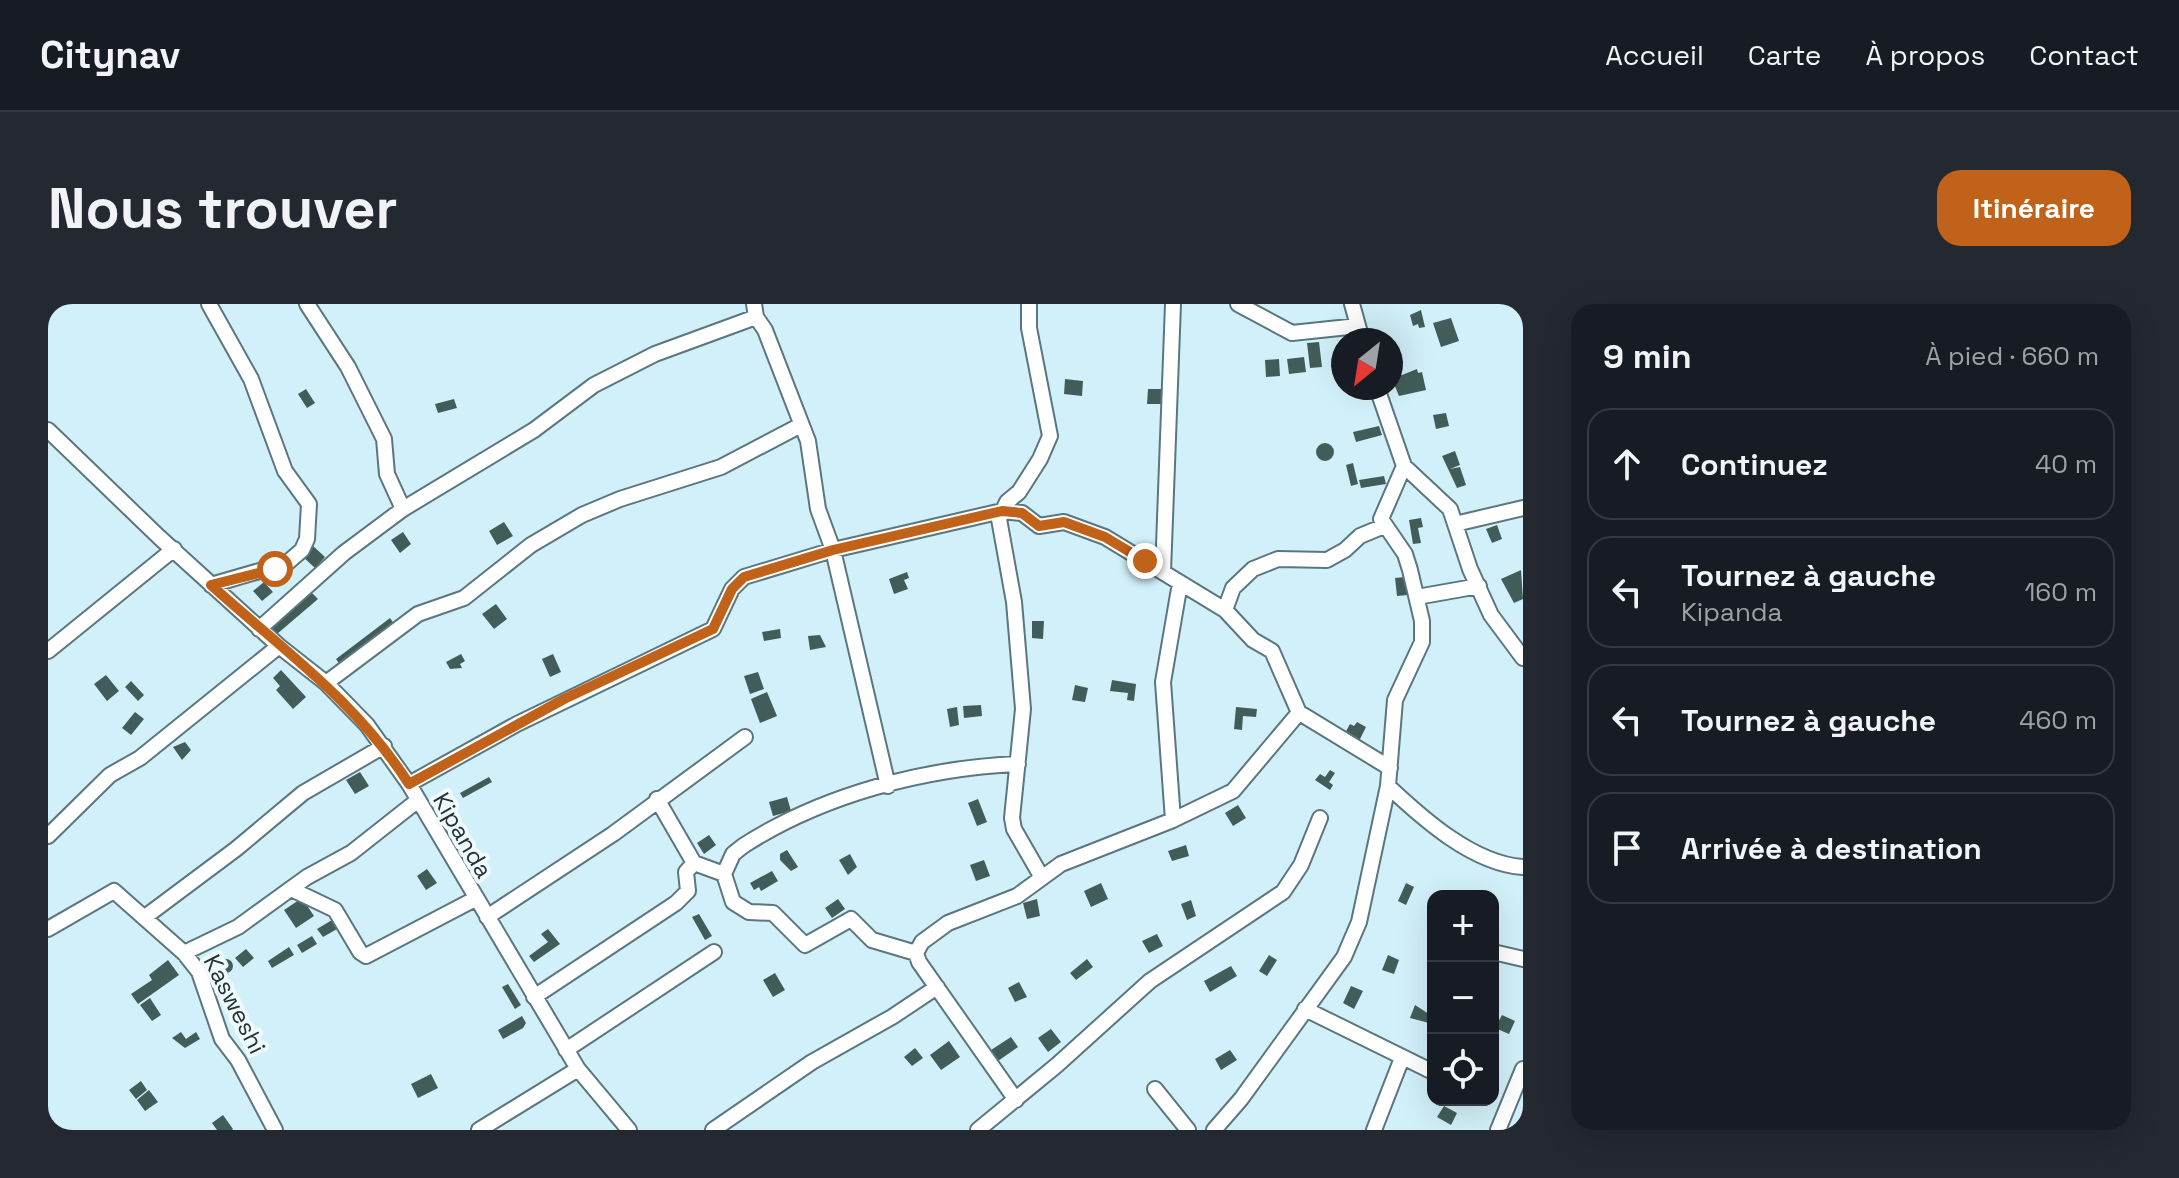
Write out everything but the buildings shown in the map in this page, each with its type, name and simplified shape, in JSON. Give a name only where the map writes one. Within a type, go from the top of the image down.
[{"type":"street","points":[[209,304],[245,366],[285,471],[309,504],[307,539],[302,550],[287,563],[211,585]]},
{"type":"street","points":[[307,304],[348,367],[384,439],[387,474],[403,509]]},
{"type":"street","points":[[1029,304],[1029,328],[1050,436],[1019,492],[1002,511],[998,531],[1014,602],[1023,709],[1012,818],[1014,829],[1041,876]]},
{"type":"street","points":[[1163,572],[1173,304]]},
{"type":"street","points":[[1238,304],[1292,333],[1331,333]]},
{"type":"street","points":[[1352,304],[1359,328]]},
{"type":"street","points":[[259,629],[344,553],[403,509],[534,430],[594,385],[755,310],[801,425],[814,471],[818,509],[833,550],[888,786]]},
{"type":"street","points":[[1381,400],[1404,466],[1447,505],[1491,615],[1523,658]]},
{"type":"street","points":[[326,683],[418,614],[464,598],[531,545],[582,515],[721,467],[801,425]]},
{"type":"street","name":"Kipanda","points":[[48,430],[259,629],[326,683],[384,746],[578,1069],[629,1130]]},
{"type":"street","points":[[1214,1130],[1241,1099],[1355,937],[1388,786],[1395,700],[1422,642],[1417,597],[1405,554],[1384,526],[1383,511],[1404,466]]},
{"type":"street","points":[[1455,524],[1523,508]]},
{"type":"street","points":[[409,784],[564,699],[713,629],[732,589],[744,577],[833,550],[1002,511],[1022,513],[1039,526],[1064,522],[1105,537],[1225,610],[1253,640],[1272,651],[1300,715],[1390,768]]},
{"type":"street","points":[[1225,610],[1233,588],[1253,569],[1278,559],[1327,560],[1345,550],[1360,536],[1384,526]]},
{"type":"street","points":[[48,651],[174,549]]},
{"type":"street","points":[[1173,820],[1163,682],[1180,583]]},
{"type":"street","points":[[1417,597],[1479,586]]},
{"type":"street","points":[[48,836],[110,775],[140,758],[279,646]]},
{"type":"street","points":[[916,953],[922,942],[948,923],[1017,896],[1061,864],[1221,798],[1245,782],[1291,720],[1300,715]]},
{"type":"street","points":[[487,917],[613,834],[745,737]]},
{"type":"street","points":[[145,917],[303,793],[384,746]]},
{"type":"street","points":[[1016,1100],[916,953],[872,940],[851,919],[805,945],[773,913],[749,912],[733,902],[724,874],[733,854],[764,833],[828,800],[979,766],[1018,764]]},
{"type":"street","points":[[1388,786],[1448,835],[1494,860],[1523,867]]},
{"type":"street","points":[[657,799],[694,863],[724,874]]},
{"type":"street","points":[[184,953],[238,927],[291,889],[351,853],[417,801]]},
{"type":"street","points":[[978,1130],[1150,981],[1283,892],[1301,865],[1320,818]]},
{"type":"street","points":[[534,997],[676,903],[688,891],[686,872],[694,863]]},
{"type":"street","points":[[291,889],[335,910],[360,952],[366,956],[475,899]]},
{"type":"street","name":"Kasweshi","points":[[51,920],[114,891],[184,953],[204,983],[222,1039],[238,1060],[275,1130]]},
{"type":"street","points":[[566,1050],[714,952]]},
{"type":"street","points":[[1499,953],[1523,959]]},
{"type":"street","points":[[713,1130],[812,1062],[901,1012],[937,987]]},
{"type":"street","points":[[1305,1009],[1427,1069]]},
{"type":"street","points":[[1374,1130],[1402,1058]]},
{"type":"street","points":[[479,1130],[578,1069]]},
{"type":"street","points":[[1499,1103],[1523,1069]]},
{"type":"street","points":[[1155,1089],[1188,1130]]},
{"type":"street","points":[[1498,1130],[1499,1106]]},
{"type":"route","points":[[275,569],[211,585],[349,705],[384,746],[409,784],[564,699],[713,629],[732,589],[744,577],[833,550],[1002,511],[1022,513],[1039,526],[1064,522],[1105,537],[1145,561]]}]
